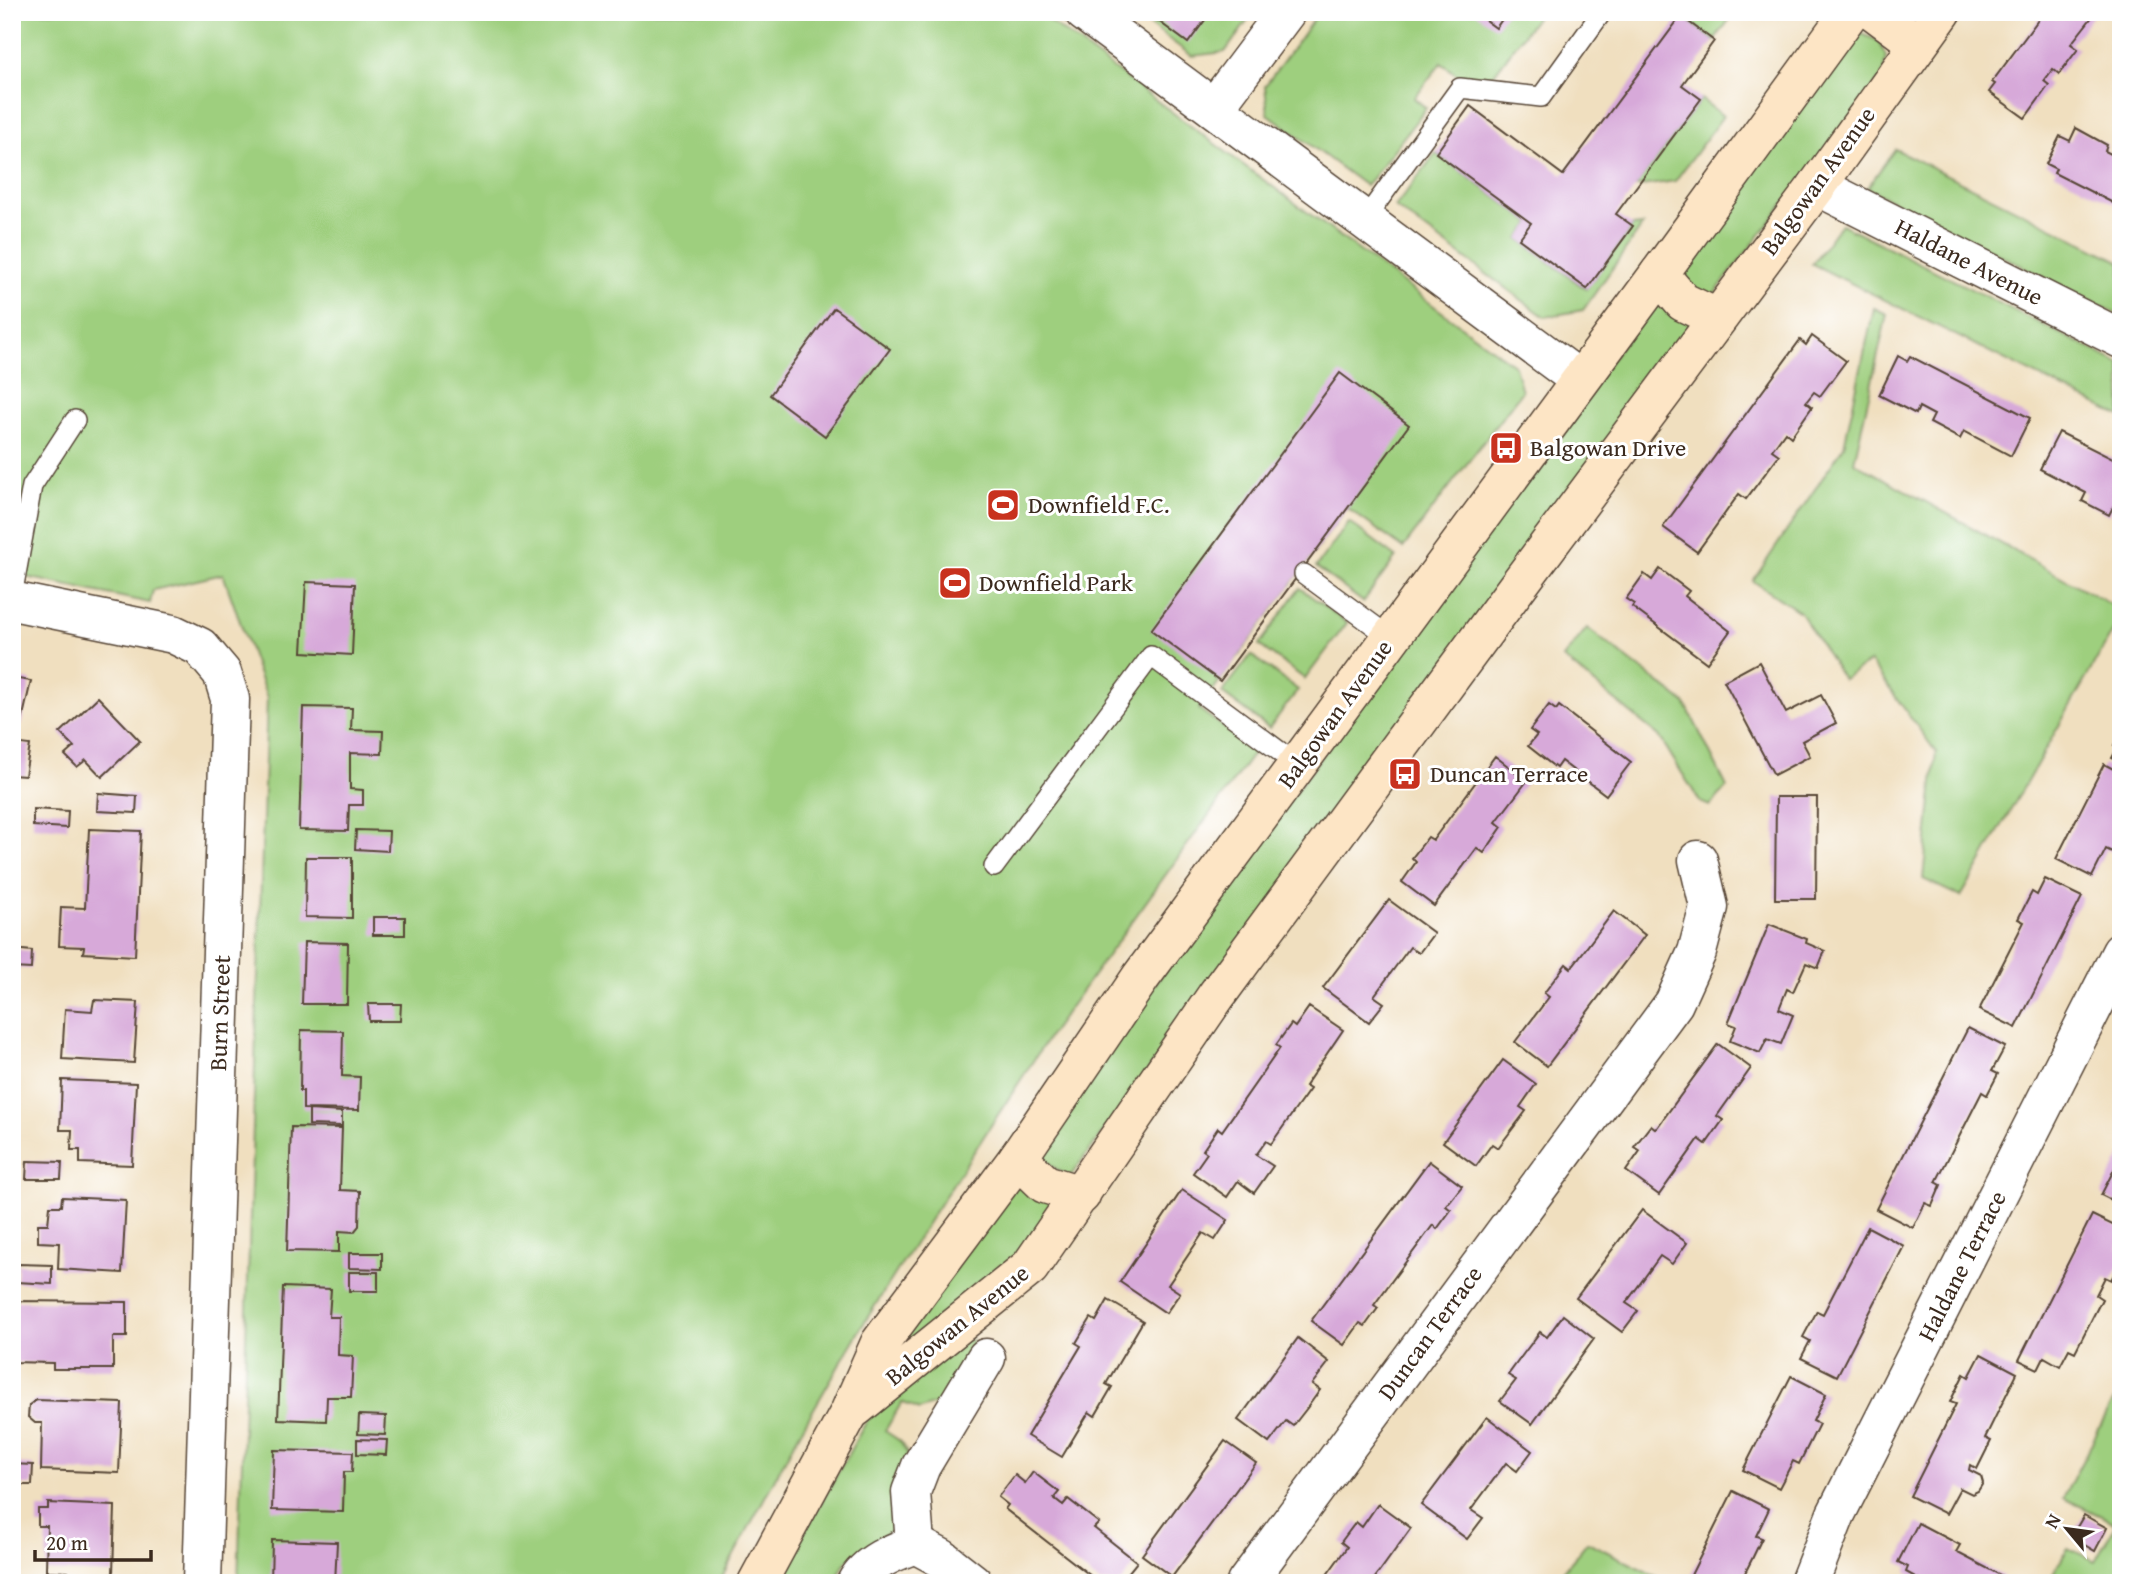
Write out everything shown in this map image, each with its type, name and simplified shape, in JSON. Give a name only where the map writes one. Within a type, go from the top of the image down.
[{"type":"street","points":[[1084,12],[1580,380]]},
{"type":"street","points":[[1214,108],[1286,12]]},
{"type":"street","name":"Balgowan Avenue","points":[[757,1583],[849,1413],[880,1343],[1018,1158],[1141,977],[1850,12]]},
{"type":"street","points":[[1875,12],[1918,44]]},
{"type":"street","name":"Balgowan Avenue","points":[[849,1413],[1030,1268],[1216,996],[1817,186],[1942,12]]},
{"type":"street","name":"Haldane Avenue","points":[[1817,186],[2121,339]]},
{"type":"street","points":[[1659,274],[1683,302],[1717,318]]},
{"type":"street","name":"Burn Street","points":[[12,599],[173,634],[200,647],[222,673],[230,699],[202,1583]]},
{"type":"street","name":"Duncan Terrace","points":[[1246,1583],[1674,1003],[1697,952],[1709,907],[1698,860]]},
{"type":"street","name":"Haldane Terrace","points":[[1809,1583],[1836,1514],[2121,952]]},
{"type":"street","points":[[1018,1158],[1045,1184],[1081,1195]]},
{"type":"street","name":"Balgowan Avenue","points":[[915,1544],[911,1492],[921,1466],[986,1358]]},
{"type":"street","points":[[856,1583],[859,1577],[886,1555],[915,1544],[941,1558],[974,1583]]},
{"type":"lane","points":[[1364,219],[1460,88],[1541,97],[1602,12]]},
{"type":"lane","points":[[12,599],[32,486],[75,420]]},
{"type":"lane","points":[[1304,574],[1391,638]]},
{"type":"lane","points":[[994,867],[1151,656],[1298,765]]},
{"type":"green space","points":[[12,12],[1039,12],[1515,366],[1522,391],[1403,548],[1347,508],[1199,709],[1255,751],[1050,1035],[930,1219],[859,1331],[794,1443],[719,1583],[238,1583],[267,698],[223,574],[153,590],[150,603],[12,574]]},
{"type":"green space","points":[[1132,12],[1254,12],[1225,52],[1192,56]]},
{"type":"green space","points":[[1319,12],[1540,12],[1492,77],[1463,79],[1441,63],[1414,98],[1426,108],[1366,186],[1268,114],[1265,86]]},
{"type":"green space","points":[[1683,12],[1735,12],[1714,41],[1681,16]]},
{"type":"green space","points":[[1862,34],[1879,41],[1886,57],[1882,77],[1711,298],[1689,291],[1681,271],[1843,42]]},
{"type":"green space","points":[[1701,99],[1723,116],[1675,181],[1635,187]]},
{"type":"green space","points":[[1895,149],[2121,262],[2121,316],[1867,188]]},
{"type":"green space","points":[[1436,153],[1531,223],[1519,239],[1586,289],[1633,226],[1643,225],[1583,310],[1545,317],[1395,207]]},
{"type":"green space","points":[[1841,224],[2121,364],[2121,417],[1812,264]]},
{"type":"green space","points":[[1659,294],[1700,324],[1069,1178],[1039,1156],[1047,1132]]},
{"type":"green space","points":[[1874,308],[1887,314],[1854,462],[2121,610],[2121,617],[1961,897],[1923,879],[1936,752],[1870,662],[1843,679],[1800,612],[1753,581],[1844,446]]},
{"type":"green space","points":[[1349,522],[1396,557],[1363,602],[1316,567]]},
{"type":"green space","points":[[1300,588],[1347,623],[1305,679],[1259,645]]},
{"type":"green space","points":[[1587,628],[1685,703],[1727,787],[1710,806],[1700,802],[1659,736],[1563,658]]},
{"type":"green space","points":[[1251,655],[1298,690],[1269,728],[1222,693]]},
{"type":"green space","points":[[1019,1180],[1061,1206],[1024,1258],[906,1350],[895,1342]]},
{"type":"green space","points":[[958,1334],[974,1342],[938,1403],[919,1410],[902,1402],[885,1431],[900,1441],[908,1455],[895,1477],[893,1530],[846,1561],[834,1583],[776,1583],[879,1399]]},
{"type":"green space","points":[[2114,1400],[2121,1404],[2121,1583],[2048,1583],[2068,1548],[2095,1561],[2116,1523],[2063,1498]]},
{"type":"green space","points":[[1588,1542],[1669,1583],[1554,1583]]},
{"type":"building","points":[[1146,12],[1211,12],[1188,43]]},
{"type":"building","points":[[1474,12],[1507,12],[1496,28]]},
{"type":"building","points":[[2044,12],[2096,12],[2071,44],[2078,49],[2059,74],[2053,69],[2044,81],[2049,85],[2025,118],[1989,92],[1995,84],[1992,82]]},
{"type":"building","points":[[1681,16],[1714,41],[1682,85],[1701,99],[1616,214],[1633,226],[1587,289],[1519,239],[1531,223],[1436,153],[1470,106],[1563,175]]},
{"type":"building","points":[[2076,128],[2107,145],[2105,151],[2121,159],[2121,207],[2054,173],[2056,169],[2046,164],[2060,136],[2070,141]]},
{"type":"building","points":[[834,308],[890,349],[825,436],[770,395]]},
{"type":"building","points":[[1812,336],[1846,361],[1820,396],[1814,392],[1806,402],[1812,407],[1791,437],[1785,432],[1772,450],[1779,455],[1746,499],[1739,494],[1697,552],[1663,527],[1800,340],[1806,345]]},
{"type":"building","points":[[1898,356],[1907,361],[1910,356],[2030,418],[2011,456],[1964,431],[1960,439],[1930,423],[1934,415],[1919,407],[1916,414],[1879,395]]},
{"type":"building","points":[[1340,373],[1409,425],[1220,681],[1151,630]]},
{"type":"building","points":[[2059,432],[2121,463],[2121,511],[2113,507],[2109,515],[2082,501],[2086,493],[2040,469]]},
{"type":"building","points":[[1660,569],[1689,591],[1685,596],[1730,631],[1707,663],[1632,607],[1634,604],[1626,599],[1644,574],[1652,580]]},
{"type":"building","points":[[306,582],[355,584],[352,655],[302,652]]},
{"type":"building","points":[[1759,662],[1786,713],[1821,695],[1836,723],[1802,741],[1810,756],[1774,775],[1724,681]]},
{"type":"building","points":[[12,678],[31,681],[21,725],[12,723]]},
{"type":"building","points":[[98,697],[140,741],[102,777],[86,760],[77,767],[65,755],[74,747],[60,733]]},
{"type":"building","points":[[1549,705],[1556,710],[1559,706],[1631,762],[1606,795],[1561,761],[1556,768],[1528,746],[1537,735],[1530,730]]},
{"type":"building","points":[[303,707],[352,708],[351,730],[383,731],[382,754],[350,753],[350,789],[363,790],[363,805],[349,805],[348,831],[299,830]]},
{"type":"building","points":[[2121,732],[2121,762],[2112,758],[2118,747],[2114,745]]},
{"type":"building","points":[[13,743],[30,745],[25,776],[12,775]]},
{"type":"building","points":[[1495,756],[1527,781],[1496,822],[1502,827],[1484,853],[1477,848],[1434,906],[1402,882],[1416,862],[1412,858],[1428,837],[1433,840]]},
{"type":"building","points":[[2104,764],[2121,773],[2121,836],[2112,852],[2106,849],[2092,877],[2056,859]]},
{"type":"building","points":[[98,793],[137,796],[136,813],[97,811]]},
{"type":"building","points":[[1776,797],[1817,797],[1816,899],[1775,899]]},
{"type":"building","points":[[33,809],[68,811],[67,828],[33,826]]},
{"type":"building","points":[[89,829],[141,831],[135,956],[83,953],[84,947],[59,946],[61,907],[85,908]]},
{"type":"building","points":[[356,830],[389,831],[388,851],[355,849]]},
{"type":"building","points":[[306,857],[352,857],[352,918],[305,917]]},
{"type":"building","points":[[2045,879],[2082,897],[2016,1028],[1979,1010],[2024,922],[2018,919],[2032,892],[2037,895]]},
{"type":"building","points":[[1389,900],[1434,933],[1419,953],[1410,947],[1374,996],[1384,1003],[1369,1022],[1323,988]]},
{"type":"building","points":[[1614,911],[1645,935],[1547,1066],[1515,1042],[1549,997],[1544,993],[1566,964],[1571,968]]},
{"type":"building","points":[[373,917],[405,917],[405,935],[373,935]]},
{"type":"building","points":[[1769,924],[1807,939],[1806,943],[1825,951],[1818,968],[1806,963],[1793,992],[1787,989],[1779,1009],[1793,1015],[1781,1044],[1767,1039],[1760,1053],[1730,1041],[1736,1026],[1728,1023]]},
{"type":"building","points":[[304,942],[348,943],[347,1004],[302,1004]]},
{"type":"building","points":[[12,949],[32,951],[31,969],[12,968]]},
{"type":"building","points":[[94,1000],[138,1002],[134,1063],[62,1059],[65,1009],[92,1011]]},
{"type":"building","points":[[368,1004],[401,1004],[400,1021],[369,1021]]},
{"type":"building","points":[[1309,1007],[1343,1030],[1305,1086],[1310,1089],[1271,1144],[1266,1141],[1256,1155],[1273,1166],[1254,1193],[1238,1181],[1227,1197],[1193,1173],[1207,1153],[1203,1150],[1218,1128],[1222,1131],[1280,1048],[1276,1045],[1291,1024],[1295,1027]]},
{"type":"building","points":[[1968,1028],[2005,1047],[1992,1071],[1998,1074],[1987,1095],[1982,1092],[1936,1182],[1941,1185],[1932,1206],[1925,1203],[1913,1228],[1876,1209]]},
{"type":"building","points":[[301,1030],[343,1031],[342,1076],[360,1077],[359,1110],[303,1109],[303,1091],[300,1091]]},
{"type":"building","points":[[1718,1044],[1751,1068],[1717,1116],[1723,1120],[1706,1144],[1699,1139],[1659,1195],[1626,1171],[1640,1151],[1634,1147],[1651,1125],[1656,1129]]},
{"type":"building","points":[[1503,1060],[1536,1084],[1520,1107],[1526,1111],[1498,1148],[1492,1144],[1476,1166],[1443,1142]]},
{"type":"building","points":[[62,1080],[136,1083],[132,1165],[80,1163],[80,1150],[71,1150],[72,1130],[60,1130]]},
{"type":"building","points":[[309,1110],[342,1112],[342,1126],[309,1125]]},
{"type":"building","points":[[291,1127],[342,1128],[340,1190],[360,1191],[359,1226],[354,1232],[339,1231],[339,1252],[287,1251]]},
{"type":"building","points":[[2121,1156],[2121,1205],[2101,1195]]},
{"type":"building","points":[[27,1161],[62,1162],[61,1179],[26,1179]]},
{"type":"building","points":[[1429,1161],[1462,1186],[1446,1206],[1451,1210],[1437,1229],[1433,1225],[1374,1305],[1378,1308],[1365,1326],[1360,1323],[1344,1345],[1311,1321]]},
{"type":"building","points":[[1182,1190],[1228,1220],[1215,1240],[1203,1233],[1168,1285],[1180,1293],[1166,1313],[1120,1282]]},
{"type":"building","points":[[62,1197],[126,1200],[122,1273],[58,1269],[59,1243],[38,1242],[38,1224],[48,1224],[50,1206],[61,1206]]},
{"type":"building","points":[[1642,1210],[1687,1243],[1672,1264],[1660,1256],[1626,1303],[1638,1311],[1622,1332],[1576,1298]]},
{"type":"building","points":[[2092,1215],[2121,1229],[2121,1261],[2111,1280],[2105,1277],[2096,1295],[2102,1299],[2075,1352],[2069,1349],[2060,1366],[2044,1357],[2038,1369],[2019,1360]]},
{"type":"building","points":[[1868,1227],[1904,1246],[1837,1376],[1801,1358],[1810,1341],[1803,1337],[1817,1311],[1823,1314]]},
{"type":"building","points":[[349,1253],[382,1253],[382,1269],[349,1268]]},
{"type":"building","points":[[18,1264],[52,1265],[52,1284],[17,1282]]},
{"type":"building","points":[[349,1272],[378,1272],[378,1291],[349,1291]]},
{"type":"building","points":[[283,1287],[331,1289],[329,1317],[339,1317],[338,1355],[353,1356],[351,1397],[327,1397],[326,1421],[278,1419]]},
{"type":"building","points":[[1108,1300],[1143,1321],[1106,1384],[1112,1387],[1095,1416],[1089,1412],[1062,1457],[1027,1436],[1081,1346],[1076,1343],[1091,1318],[1096,1321]]},
{"type":"building","points":[[12,1301],[127,1302],[127,1337],[113,1337],[113,1369],[53,1369],[53,1363],[12,1362]]},
{"type":"building","points":[[1563,1315],[1594,1339],[1532,1424],[1500,1401],[1516,1380],[1508,1375],[1524,1353],[1540,1332],[1547,1337]]},
{"type":"building","points":[[1298,1338],[1329,1362],[1312,1384],[1320,1390],[1307,1408],[1293,1426],[1286,1421],[1269,1443],[1238,1420]]},
{"type":"building","points":[[1981,1354],[2017,1373],[1985,1438],[1991,1441],[1977,1469],[1970,1465],[1969,1470],[1981,1476],[1983,1483],[1978,1491],[1972,1494],[1960,1488],[1946,1514],[1910,1496],[1956,1404],[1950,1402],[1964,1374],[1969,1377]]},
{"type":"building","points":[[1791,1376],[1826,1394],[1813,1421],[1819,1424],[1799,1464],[1793,1461],[1779,1488],[1743,1470]]},
{"type":"building","points":[[36,1400],[122,1403],[119,1473],[41,1470],[42,1423],[35,1423],[28,1417],[29,1405]]},
{"type":"building","points":[[359,1415],[386,1416],[385,1435],[358,1434]]},
{"type":"building","points":[[1487,1417],[1532,1451],[1517,1471],[1506,1463],[1471,1510],[1483,1518],[1467,1539],[1421,1505]]},
{"type":"building","points":[[357,1439],[387,1440],[386,1455],[357,1454]]},
{"type":"building","points":[[1225,1441],[1256,1463],[1172,1577],[1142,1555]]},
{"type":"building","points":[[274,1450],[353,1452],[352,1472],[344,1472],[343,1512],[272,1510]]},
{"type":"building","points":[[12,1464],[33,1465],[32,1485],[12,1485]]},
{"type":"building","points":[[1033,1472],[1059,1492],[1054,1498],[1063,1505],[1068,1499],[1099,1523],[1094,1528],[1137,1562],[1120,1583],[1100,1583],[1005,1509],[1008,1505],[998,1497],[1015,1475],[1025,1483]]},
{"type":"building","points":[[1733,1491],[1769,1509],[1756,1536],[1762,1538],[1742,1579],[1735,1576],[1732,1583],[1687,1583]]},
{"type":"building","points":[[48,1503],[115,1506],[113,1574],[46,1571],[47,1526],[38,1526],[38,1509],[48,1509]]},
{"type":"building","points":[[1378,1504],[1411,1528],[1380,1571],[1371,1583],[1321,1583],[1347,1547],[1341,1542],[1356,1522],[1362,1527]]},
{"type":"building","points":[[2084,1515],[2107,1528],[2095,1551],[2071,1537]]},
{"type":"building","points":[[1918,1523],[1960,1545],[1956,1552],[2004,1577],[2002,1583],[1926,1583],[1906,1572],[1908,1567],[1898,1562]]},
{"type":"building","points":[[272,1540],[337,1542],[335,1583],[271,1583]]},
{"type":"place","name":"Balgowan Drive","points":[[1506,448]]},
{"type":"place","name":"Downfield F.C.","points":[[1003,505]]},
{"type":"place","name":"Downfield Park","points":[[955,583]]},
{"type":"place","name":"Duncan Terrace","points":[[1405,774]]}]
